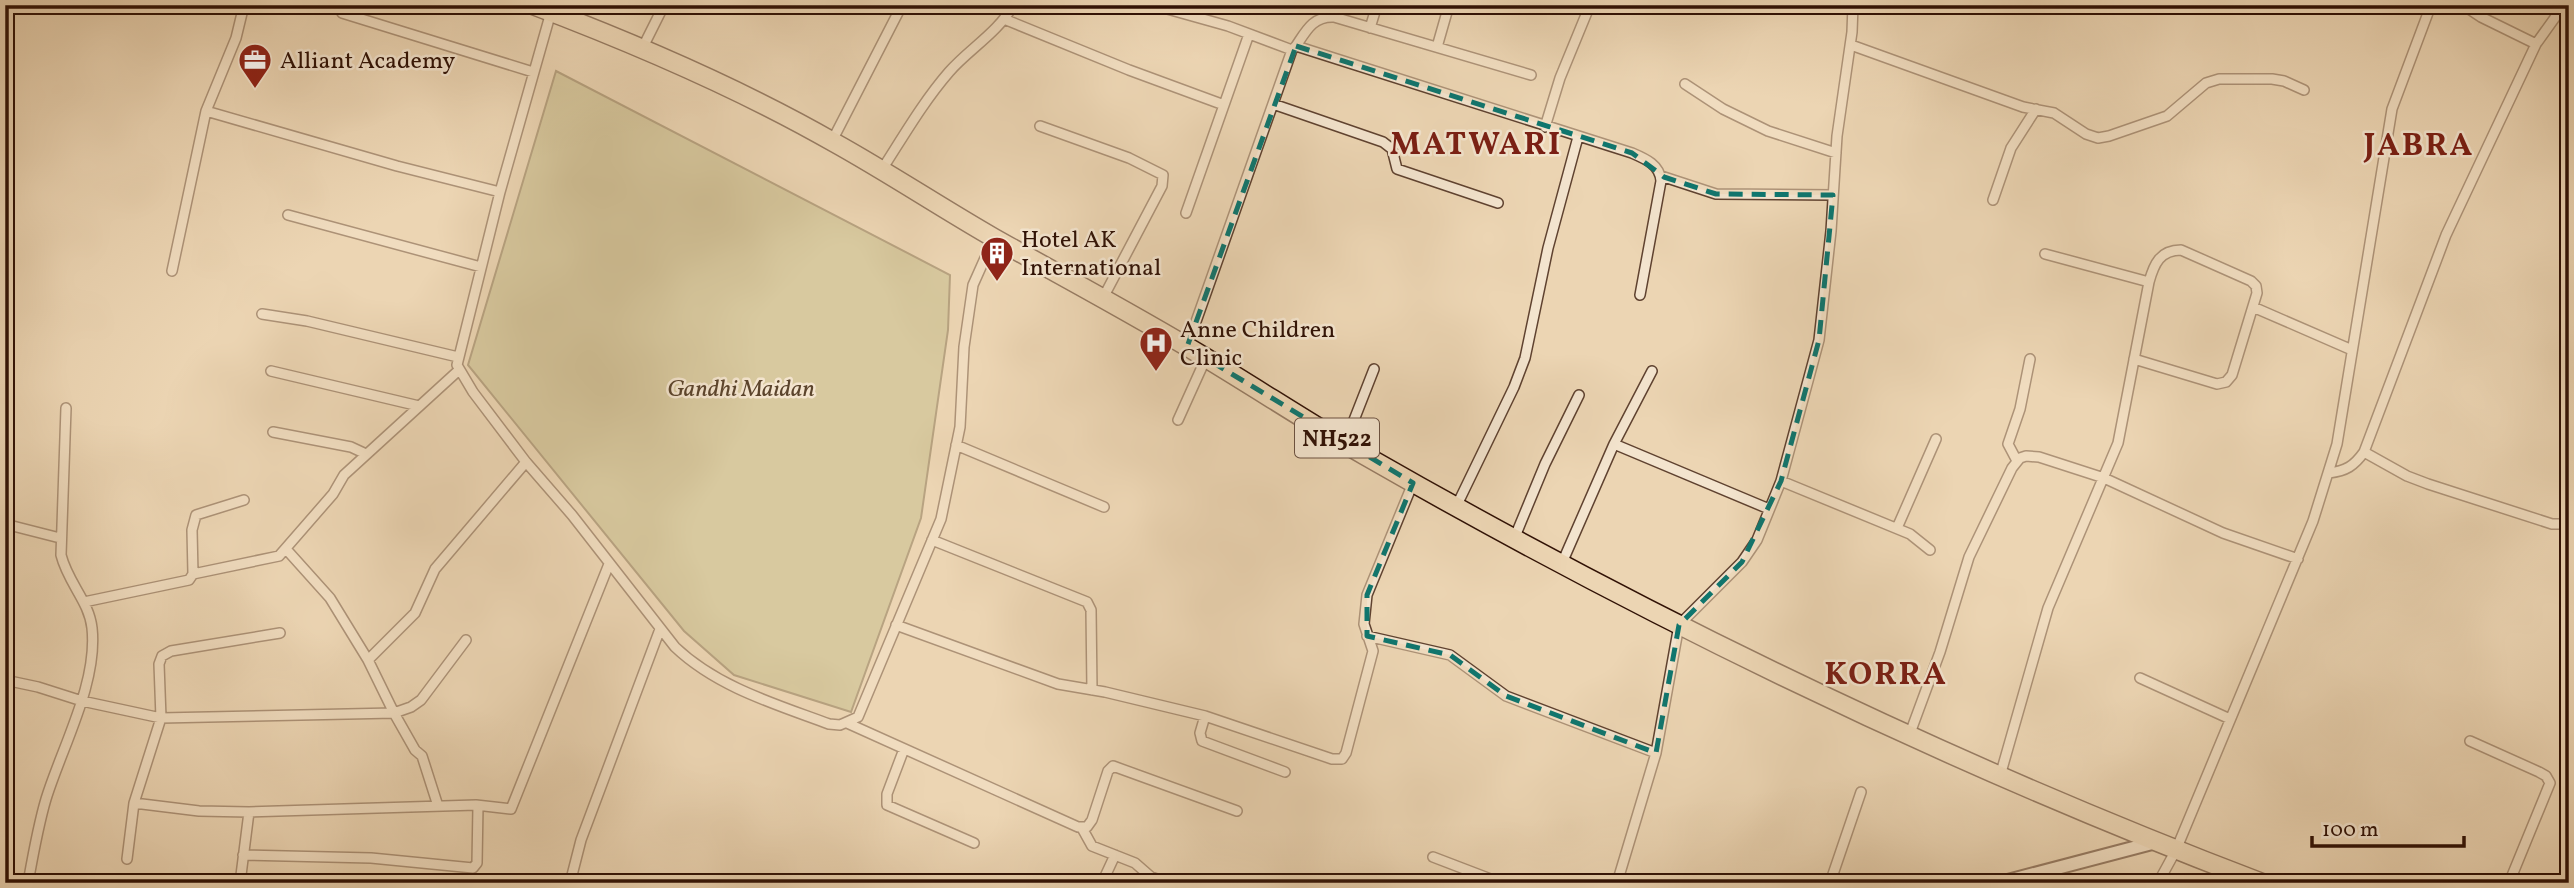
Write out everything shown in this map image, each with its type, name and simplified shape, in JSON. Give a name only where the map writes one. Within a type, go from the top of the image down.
[{"type":"highway","name":"NH522","points":[[533,5],[551,12],[579,14],[642,49],[744,96],[832,141],[994,238],[1206,358],[1413,483],[1679,625],[1909,736],[2176,850],[2262,883]]},
{"type":"main road","points":[[2000,883],[2027,879],[2157,842]]},
{"type":"street","points":[[172,271],[206,111],[236,38],[244,5]]},
{"type":"street","points":[[642,49],[664,5]]},
{"type":"street","points":[[832,141],[902,5]]},
{"type":"street","points":[[881,171],[947,74],[1004,19],[1013,5]]},
{"type":"street","points":[[1153,5],[1182,9],[1249,34],[1632,153],[1656,167],[1661,176],[1660,192],[1640,295]]},
{"type":"street","points":[[1326,16],[1328,5]]},
{"type":"street","points":[[1370,28],[1377,5]]},
{"type":"street","points":[[1437,47],[1448,5]]},
{"type":"street","points":[[1545,127],[1557,86],[1590,5]]},
{"type":"street","points":[[1616,883],[1656,753],[1679,625],[1742,562],[1757,540],[1781,481],[1819,340],[1853,5]]},
{"type":"street","points":[[2158,883],[2176,850],[2298,559],[2329,473],[2392,109],[2431,5]]},
{"type":"street","points":[[2463,5],[2481,17],[2536,44]]},
{"type":"street","points":[[2329,473],[2344,471],[2354,465],[2364,453],[2446,235],[2536,44],[2562,9],[2569,17]]},
{"type":"street","points":[[551,12],[500,192],[458,357],[459,370],[526,462],[580,525],[660,629],[693,664],[716,677],[758,698],[829,724],[839,725],[858,717],[941,519],[960,427],[964,347],[973,285],[994,238]]},
{"type":"street","points":[[342,13],[533,72]]},
{"type":"street","points":[[1187,347],[1294,48],[1314,21],[1326,16],[1531,75]]},
{"type":"street","points":[[1004,19],[1117,65],[1224,104]]},
{"type":"street","points":[[1186,212],[1249,34]]},
{"type":"street","points":[[1851,44],[2054,113],[2086,134],[2098,138],[2167,116],[2206,83],[2219,79],[2284,80],[2304,90]]},
{"type":"street","points":[[1685,84],[1723,108],[1768,131],[1836,152]]},
{"type":"street","points":[[1273,104],[1383,142],[1392,149],[1397,169],[1498,203]]},
{"type":"street","points":[[1993,200],[2011,148],[2036,109]]},
{"type":"street","points":[[206,111],[397,166],[500,192]]},
{"type":"street","points":[[1040,126],[1129,158],[1163,175],[1163,186],[1103,298]]},
{"type":"street","points":[[1456,507],[1514,387],[1525,358],[1548,248],[1578,137]]},
{"type":"street","points":[[1661,176],[1716,194],[1833,195]]},
{"type":"street","points":[[288,215],[481,267]]},
{"type":"street","points":[[2000,776],[2048,608],[2118,443],[2134,359],[2152,268],[2160,257],[2170,250],[2181,250],[2251,281],[2256,286],[2258,293],[2232,375],[2226,382],[2217,384],[2134,359]]},
{"type":"street","points":[[2045,254],[2149,282]]},
{"type":"street","points":[[2253,307],[2352,350]]},
{"type":"street","points":[[262,314],[307,321],[458,357]]},
{"type":"street","points":[[1178,421],[1206,358]]},
{"type":"street","points":[[2017,461],[2008,444],[2020,409],[2030,359]]},
{"type":"street","points":[[1345,443],[1374,369]]},
{"type":"street","points":[[84,602],[186,581],[193,574],[279,556],[333,494],[344,475],[459,370]]},
{"type":"street","points":[[271,371],[419,406]]},
{"type":"street","points":[[1562,564],[1614,444],[1652,371]]},
{"type":"street","points":[[1514,539],[1545,464],[1579,395]]},
{"type":"street","points":[[28,883],[46,800],[82,701],[93,643],[90,614],[65,573],[61,555],[66,408]]},
{"type":"street","points":[[273,432],[351,447],[366,454]]},
{"type":"street","points":[[1897,528],[1936,439]]},
{"type":"street","points":[[1614,444],[1769,509]]},
{"type":"street","points":[[957,445],[1104,507]]},
{"type":"street","points":[[2364,453],[2428,484],[2552,524],[2565,524],[2569,521]]},
{"type":"street","points":[[1909,736],[1940,652],[1969,557],[2017,461],[2026,456],[2039,457],[2105,478],[2223,533],[2298,559]]},
{"type":"street","points":[[368,660],[415,613],[435,569],[526,462]]},
{"type":"street","points":[[1781,481],[1897,528],[1918,539],[1930,550]]},
{"type":"street","points":[[896,625],[1058,684],[1205,716],[1332,759],[1342,758],[1346,753],[1372,656],[1373,648],[1367,636],[1363,616],[1367,595],[1413,483]]},
{"type":"street","points":[[193,574],[192,530],[196,515],[244,500]]},
{"type":"street","points":[[5,524],[60,538]]},
{"type":"street","points":[[932,540],[1087,601],[1091,610],[1092,690]]},
{"type":"street","points":[[286,549],[330,598],[368,660],[394,713],[415,750],[422,757],[438,806]]},
{"type":"street","points":[[134,803],[199,811],[249,812],[438,806],[511,809],[609,564]]},
{"type":"street","points":[[570,883],[581,840],[660,629]]},
{"type":"street","points":[[127,859],[134,803],[161,718],[159,664],[162,656],[171,651],[280,633]]},
{"type":"street","points":[[1367,636],[1450,655],[1496,690],[1516,700],[1656,753]]},
{"type":"street","points":[[5,680],[82,701],[161,718],[394,713],[421,701],[466,640]]},
{"type":"street","points":[[2140,678],[2230,719]]},
{"type":"street","points":[[1205,716],[1200,733],[1202,741],[1285,772]]},
{"type":"street","points":[[847,723],[1082,828],[1087,827],[1092,820],[1108,771],[1113,766],[1237,811]]},
{"type":"street","points":[[2470,741],[2539,772],[2546,776],[2550,783],[2509,883]]},
{"type":"street","points":[[904,750],[887,794],[887,805],[974,843]]},
{"type":"street","points":[[1830,883],[1861,792]]},
{"type":"street","points":[[243,855],[371,858],[473,868],[477,863],[478,806]]},
{"type":"street","points":[[240,883],[249,812]]},
{"type":"street","points":[[1082,828],[1090,845],[1138,864],[1151,877],[1168,883]]},
{"type":"street","points":[[1102,883],[1115,855]]},
{"type":"street","points":[[1433,857],[1501,883]]},
{"type":"street","points":[[850,883],[860,883]]},
{"type":"highlighted area","points":[[1296,46],[1632,153],[1664,177],[1716,194],[1833,195],[1819,340],[1781,481],[1742,562],[1679,625],[1656,753],[1506,696],[1450,655],[1367,636],[1367,595],[1413,483],[1187,347]]},
{"type":"green space","name":"Gandhi Maidan","points":[[556,71],[950,275],[948,330],[921,518],[851,712],[734,675],[684,631],[468,365]]},
{"type":"place","name":"Alliant Academy","points":[[255,90]]},
{"type":"place","name":"Hotel AK International","points":[[997,283]]},
{"type":"place","name":"Anne Children Clinic","points":[[1156,373]]},
{"type":"district","name":"MATWARI","points":[[1476,143]]},
{"type":"district","name":"JABRA","points":[[2419,144]]},
{"type":"district","name":"KORRA","points":[[1886,673]]}]
